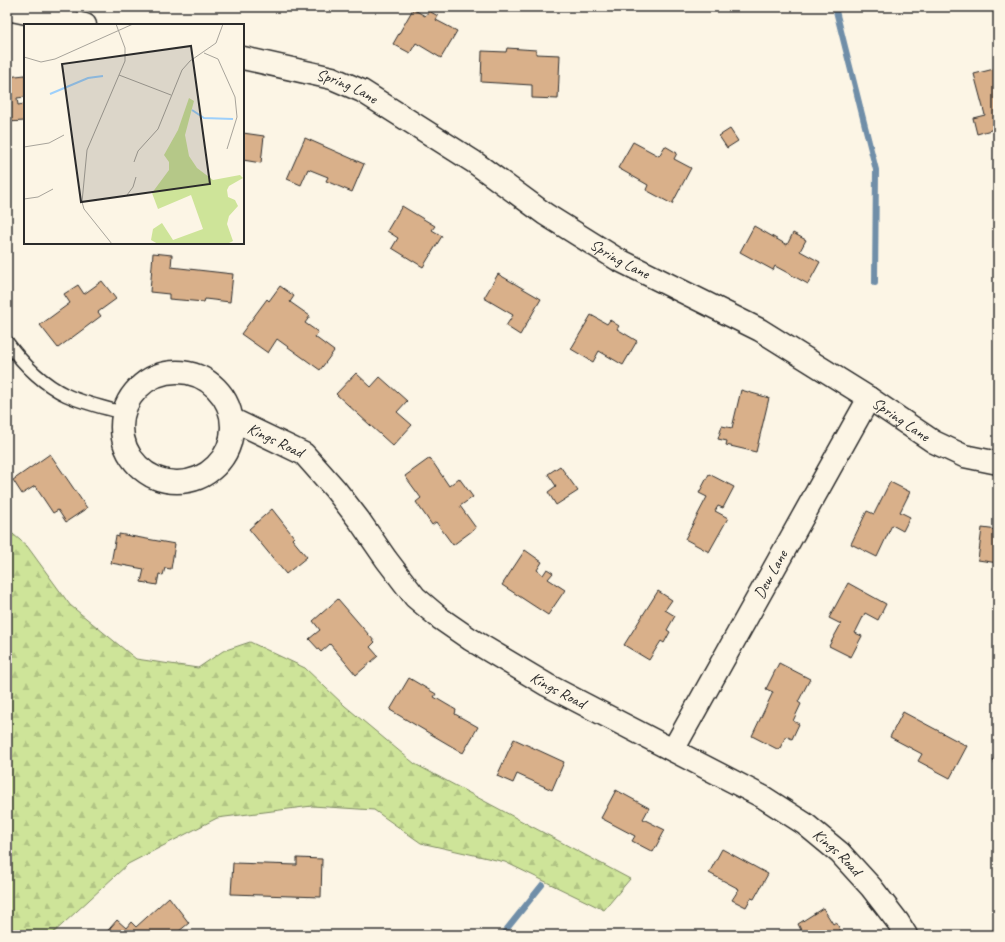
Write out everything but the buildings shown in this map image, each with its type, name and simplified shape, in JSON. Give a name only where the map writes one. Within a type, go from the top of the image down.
[{"type":"street","points":[[7,9],[80,24]]},
{"type":"street","name":"Spring Lane","points":[[244,58],[332,78],[362,91],[474,162],[545,214],[617,259],[760,330],[869,398],[934,442],[964,456],[998,463]]},
{"type":"street","name":"Kings Road","points":[[181,371],[199,375],[216,386],[227,402],[233,420],[232,438],[225,454],[214,468],[200,478],[183,482],[165,481],[148,475],[135,463],[126,448],[122,431],[123,413],[131,395],[144,381],[162,373],[181,371]]},
{"type":"street","name":"Dew Lane","points":[[673,750],[869,398]]},
{"type":"street","name":"Kings Road","points":[[233,420],[304,454],[335,489],[415,597],[441,619],[470,639],[547,685],[762,797],[805,824],[840,853],[871,887],[906,935]]},
{"type":"lane","points":[[7,342],[34,374],[51,387],[68,396],[123,413]]},
{"type":"green space","points":[[7,529],[27,546],[70,605],[136,659],[198,668],[223,651],[250,642],[305,668],[345,706],[415,764],[630,879],[604,910],[505,862],[421,843],[374,810],[312,806],[217,818],[128,864],[51,935],[7,935]]},
{"type":"waterway","points":[[835,7],[876,170],[875,283]]},
{"type":"waterway","points":[[502,935],[542,885]]}]
